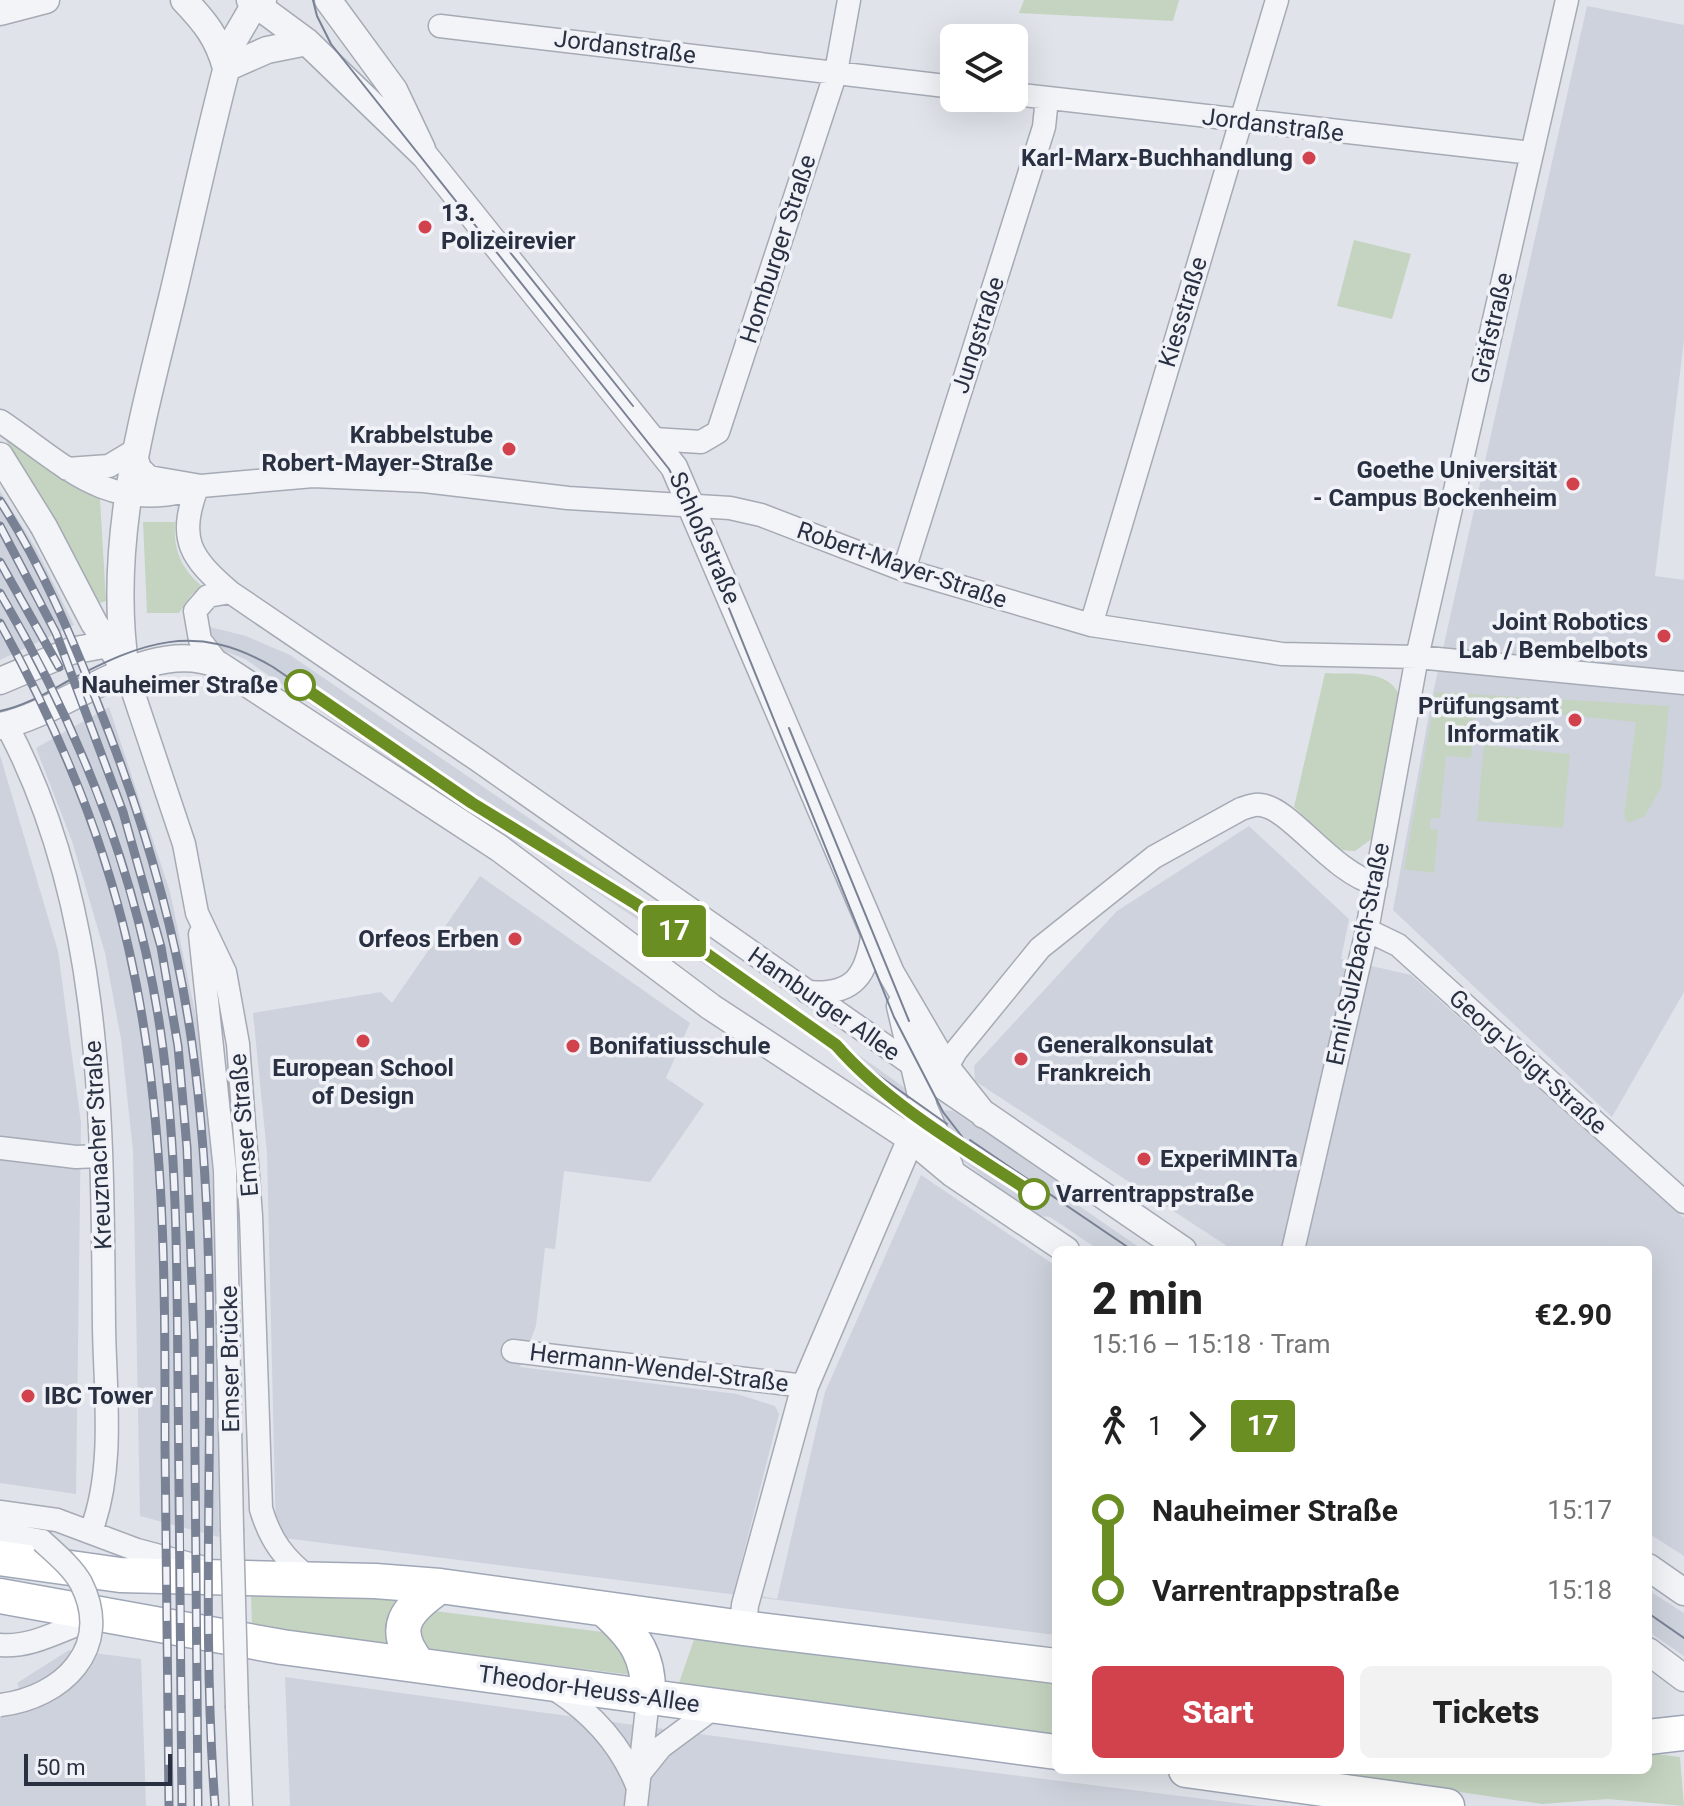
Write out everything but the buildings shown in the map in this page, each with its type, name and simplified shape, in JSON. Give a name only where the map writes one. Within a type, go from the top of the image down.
[{"type":"main road","points":[[0,1558],[120,1575],[310,1579],[440,1586],[743,1628],[1052,1666]]},
{"type":"main road","points":[[419,1665],[405,1644],[405,1620],[417,1602],[440,1586]]},
{"type":"main road","name":"Theodor-Heuss-Allee","points":[[0,1596],[124,1615],[282,1647],[1052,1751]]},
{"type":"main road","points":[[604,1609],[625,1627],[639,1646],[648,1669],[648,1699]]},
{"type":"main road","points":[[1652,1737],[1684,1733]]},
{"type":"main road","points":[[1215,1774],[1447,1806]]},
{"type":"street","points":[[0,12],[46,0]]},
{"type":"street","points":[[184,0],[220,43],[226,68]]},
{"type":"street","name":"Homburger Straße","points":[[654,439],[701,442],[718,432],[836,72],[849,0]]},
{"type":"street","name":"Kiesstraße","points":[[1091,625],[1277,0]]},
{"type":"street","name":"Gräfstraße","points":[[1417,657],[1567,0]]},
{"type":"street","points":[[126,671],[120,620],[120,544],[134,451],[226,68],[234,40],[256,1]]},
{"type":"street","name":"Schloßstraße","points":[[256,1],[307,42],[425,156],[674,467],[891,973],[942,1075],[984,1115],[1177,1246]]},
{"type":"street","name":"Schloßstraße","points":[[333,3],[394,90],[425,156]]},
{"type":"street","name":"Jordanstraße","points":[[440,26],[940,85]]},
{"type":"street","points":[[226,68],[267,50],[307,42]]},
{"type":"street","name":"Jordanstraße","points":[[1028,96],[1532,153]]},
{"type":"street","name":"Jungstraße","points":[[904,570],[1044,127],[1047,98]]},
{"type":"street","points":[[0,421],[67,469],[108,491],[127,495]]},
{"type":"street","points":[[67,469],[109,466],[134,451]]},
{"type":"street","name":"Robert-Mayer-Straße","points":[[134,451],[140,468],[149,477],[199,487]]},
{"type":"street","points":[[0,456],[126,671]]},
{"type":"street","name":"Robert-Mayer-Straße","points":[[127,495],[145,498],[199,487],[300,476],[392,479],[568,498],[730,508],[761,515],[904,570],[1091,625],[1282,654],[1417,657],[1684,683]]},
{"type":"street","name":"Hamburger Allee","points":[[199,487],[187,517],[191,551],[230,592],[476,759],[917,1068],[942,1075]]},
{"type":"street","points":[[230,592],[208,596],[195,611],[200,640],[219,665],[499,848],[711,1007],[911,1139],[953,1174],[1060,1246]]},
{"type":"street","points":[[0,681],[71,651],[108,644]]},
{"type":"street","points":[[3,725],[22,721],[126,671],[184,657],[219,665]]},
{"type":"street","name":"Emil-Sulzbach-Straße","points":[[1294,1246],[1367,930],[1417,657]]},
{"type":"street","name":"Emser Straße","points":[[126,671],[180,830],[197,913],[225,972],[238,1044],[251,1216],[261,1509],[270,1539],[283,1556],[310,1579]]},
{"type":"street","name":"Kreuznacher Straße","points":[[3,725],[56,848],[71,903],[98,1067],[105,1417],[102,1481],[91,1531]]},
{"type":"street","points":[[743,1628],[745,1605],[805,1386],[924,1108],[942,1075],[1040,948],[1154,857],[1241,809],[1256,804],[1273,809],[1336,864],[1376,884]]},
{"type":"street","name":"Emser Brücke","points":[[197,913],[224,1154],[241,1806]]},
{"type":"street","name":"Georg-Voigt-Straße","points":[[1367,930],[1398,945],[1684,1202]]},
{"type":"street","points":[[806,992],[831,994],[851,983],[869,959],[873,931]]},
{"type":"street","name":"Schloßstraße","points":[[891,973],[917,1068],[924,1108],[953,1174]]},
{"type":"street","points":[[0,1148],[76,1157],[100,1156]]},
{"type":"street","name":"Hermann-Wendel-Straße","points":[[513,1351],[805,1386]]},
{"type":"street","points":[[0,1512],[57,1520],[137,1550],[253,1579]]},
{"type":"street","points":[[0,1533],[42,1541],[80,1581],[90,1613],[85,1652],[61,1684],[34,1698],[0,1705]]},
{"type":"street","points":[[1652,1570],[1684,1592]]},
{"type":"street","name":"Theodor-Heuss-Allee","points":[[0,1660],[74,1624],[124,1615]]},
{"type":"street","name":"Theodor-Heuss-Allee","points":[[0,1645],[35,1643]]},
{"type":"street","points":[[1652,1654],[1684,1678]]},
{"type":"street","points":[[546,1684],[578,1704],[600,1726],[617,1747],[638,1789]]},
{"type":"street","points":[[638,1789],[648,1699]]},
{"type":"street","points":[[638,1789],[661,1747],[715,1707]]},
{"type":"shaded area","name":"Goethe Universität - Campus Bockenheim","points":[[1587,6],[1684,25],[1684,340],[1655,576],[1684,580],[1684,992],[1612,1117],[1393,910],[1433,693]]},
{"type":"shaded area","points":[[0,491],[37,550],[74,625],[0,660]]},
{"type":"shaded area","points":[[206,626],[246,636],[290,655],[539,825],[934,1109],[953,1111],[1068,1186],[1072,1201],[1137,1246],[1093,1246],[1050,1217],[1036,1216],[860,1084],[833,1051],[531,848],[505,839],[245,659],[222,650]]},
{"type":"shaded area","points":[[109,707],[170,892],[201,1041],[210,1120],[216,1256],[219,1537],[140,1516],[133,1151],[121,1039],[105,953],[72,841],[36,748]]},
{"type":"shaded area","points":[[0,755],[58,951],[81,1123],[76,1494],[0,1483]]},
{"type":"shaded area","points":[[1249,826],[1349,919],[1341,959],[1411,975],[1684,1218],[1684,1556],[1652,1536],[1652,1246],[1227,1246],[975,1081],[974,1066],[1117,911]]},
{"type":"shaded area","points":[[480,876],[690,1023],[666,1078],[704,1104],[650,1182],[564,1171],[555,1249],[545,1248],[536,1326],[520,1367],[737,1394],[775,1406],[779,1414],[734,1591],[777,1599],[825,1392],[921,1175],[1052,1263],[1052,1634],[276,1537],[267,1153],[253,1013],[381,992],[392,1003]]},
{"type":"shaded area","points":[[1652,1593],[1684,1613],[1684,1656],[1652,1634]]},
{"type":"shaded area","points":[[69,1650],[141,1659],[146,1806],[0,1806],[0,1692],[21,1693],[17,1683]]},
{"type":"shaded area","points":[[285,1677],[845,1754],[1260,1806],[290,1806]]},
{"type":"green space","points":[[1024,0],[1179,0],[1173,21],[1019,13]]},
{"type":"green space","points":[[1354,240],[1411,254],[1392,319],[1337,306]]},
{"type":"green space","points":[[6,434],[100,499],[106,601],[100,603],[4,437]]},
{"type":"green space","points":[[143,522],[175,522],[181,560],[190,575],[205,589],[192,594],[179,613],[147,613]]},
{"type":"green space","points":[[1325,673],[1379,677],[1388,681],[1400,697],[1373,838],[1355,851],[1339,850],[1294,807]]},
{"type":"green space","points":[[1436,692],[1669,706],[1661,788],[1645,816],[1628,823],[1624,816],[1636,722],[1476,706],[1471,758],[1446,756],[1440,818],[1431,818],[1430,829],[1438,830],[1434,873],[1404,869]]},
{"type":"green space","points":[[1484,745],[1570,754],[1563,828],[1477,821]]},
{"type":"green space","points":[[251,1596],[408,1600],[393,1644],[252,1626]]},
{"type":"green space","points":[[435,1611],[611,1633],[624,1642],[632,1675],[433,1650],[424,1645],[419,1632],[423,1617]]},
{"type":"green space","points":[[696,1634],[1052,1678],[1052,1736],[679,1683]]},
{"type":"green space","points":[[1652,1754],[1680,1757],[1684,1806],[1608,1799],[1542,1804],[1339,1774],[1652,1774]]},
{"type":"tram line","points":[[313,0],[331,44],[669,469],[688,507],[894,1017],[943,1112],[977,1156]]},
{"type":"tram line","points":[[493,231],[633,406]]},
{"type":"tram line","points":[[0,711],[27,702],[95,667],[145,647],[193,641],[218,644],[245,653],[273,667],[472,803],[636,904],[947,1124]]},
{"type":"tram line","name":"17","points":[[300,685],[472,803],[636,904],[836,1045],[862,1075],[931,1126],[1034,1194]]},
{"type":"tram line","points":[[789,728],[909,1021]]},
{"type":"tram line","points":[[970,1140],[1126,1246]]},
{"type":"tram line","points":[[1652,1616],[1684,1638]]},
{"type":"railway","points":[[0,501],[55,601],[115,748],[156,873],[185,1001],[202,1139],[208,1234],[208,1616],[215,1806]]},
{"type":"railway","points":[[0,526],[56,633],[123,812],[161,947],[178,1046],[187,1148],[194,1340],[198,1806]]},
{"type":"railway","points":[[0,562],[59,667]]},
{"type":"railway","points":[[0,593],[57,700],[104,812],[140,929],[163,1049],[174,1173],[177,1256],[182,1806]]},
{"type":"railway","points":[[0,623],[59,741],[106,864],[129,950],[150,1073],[157,1135],[163,1260],[169,1806]]},
{"type":"place","name":"Karl-Marx-Buchhandlung","points":[[1309,158]]},
{"type":"place","name":"13. Polizeirevier","points":[[425,227]]},
{"type":"place","name":"Krabbelstube Robert-Mayer-Straße","points":[[509,449]]},
{"type":"place","name":"Goethe Universität - Campus Bockenheim","points":[[1573,484]]},
{"type":"place","name":"Joint Robotics Lab / Bembelbots","points":[[1664,636]]},
{"type":"place","name":"Nauheimer Straße","points":[[300,685]]},
{"type":"place","name":"Prüfungsamt Informatik","points":[[1575,720]]},
{"type":"place","name":"Orfeos Erben","points":[[515,939]]},
{"type":"place","name":"European School of Design","points":[[363,1041]]},
{"type":"place","name":"Bonifatiusschule","points":[[573,1046]]},
{"type":"place","name":"Generalkonsulat Frankreich","points":[[1021,1059]]},
{"type":"place","name":"ExperiMINTa","points":[[1144,1159]]},
{"type":"place","name":"Varrentrappstraße","points":[[1034,1194]]},
{"type":"place","name":"IBC Tower","points":[[28,1396]]}]
